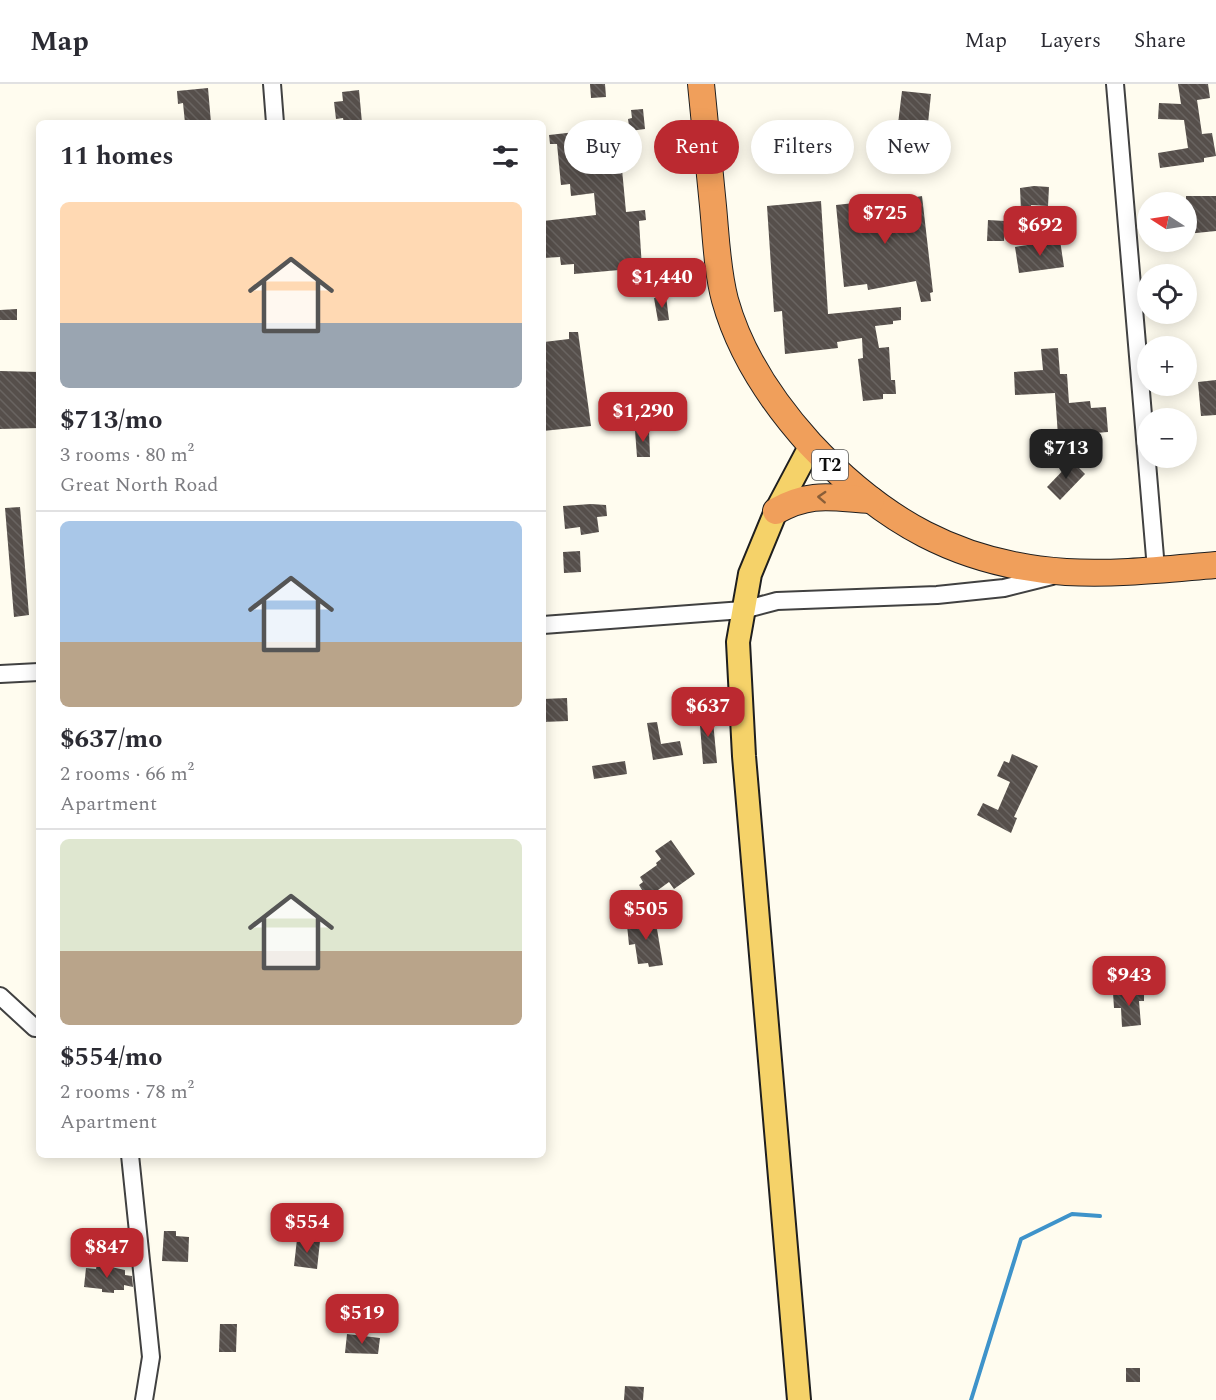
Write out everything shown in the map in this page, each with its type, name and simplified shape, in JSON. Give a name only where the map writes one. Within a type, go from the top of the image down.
[{"type":"highway","name":"T2","points":[[701,84],[717,257],[726,301],[742,346],[765,387],[787,418],[835,470],[899,521],[936,542],[1016,566],[1067,572],[1216,565]]},
{"type":"highway","points":[[776,511],[793,501],[813,497],[871,500]]},
{"type":"main road","points":[[799,1400],[744,756],[738,642],[750,574],[776,511],[811,445]]},
{"type":"street","points":[[272,84],[275,120]]},
{"type":"street","points":[[1115,84],[1156,569]]},
{"type":"street","points":[[546,625],[743,610],[777,601],[937,595],[1004,588],[1067,572]]},
{"type":"street","points":[[0,675],[36,672]]},
{"type":"street","points":[[0,996],[36,1028]]},
{"type":"street","points":[[130,1158],[151,1357],[144,1400]]},
{"type":"building","points":[[590,84],[605,84],[606,97],[591,98]]},
{"type":"building","points":[[1178,84],[1208,84],[1210,98],[1197,100],[1202,134],[1212,133],[1216,156],[1204,158],[1204,162],[1160,168],[1158,153],[1188,148],[1184,120],[1158,119],[1159,103],[1181,104]]},
{"type":"building","points":[[208,88],[211,120],[185,120],[183,103],[178,104],[177,91]]},
{"type":"building","points":[[359,90],[362,120],[336,119],[334,102],[343,101],[342,92]]},
{"type":"building","points":[[902,91],[931,94],[928,120],[898,120]]},
{"type":"building","points":[[643,109],[645,129],[642,129],[642,120],[628,120],[632,118],[631,110]]},
{"type":"building","points":[[564,133],[564,174],[622,174],[626,212],[645,210],[646,220],[639,221],[642,268],[574,274],[574,264],[561,265],[560,257],[546,258],[546,221],[596,215],[594,193],[571,196],[570,184],[561,185],[557,144],[550,144],[549,135]]},
{"type":"building","points":[[1049,187],[1048,206],[1031,205],[1032,211],[1021,211],[1020,188]]},
{"type":"building","points":[[922,196],[933,292],[930,293],[931,301],[921,302],[916,281],[868,290],[867,284],[844,287],[836,205],[882,200],[882,203]]},
{"type":"building","points":[[1197,196],[1216,196],[1216,231],[1197,233]]},
{"type":"building","points":[[821,201],[828,314],[901,307],[901,320],[893,321],[893,324],[875,326],[879,348],[889,347],[891,380],[895,380],[896,394],[883,394],[883,399],[863,401],[858,359],[863,358],[862,338],[837,342],[838,348],[785,354],[782,311],[774,312],[767,206]]},
{"type":"building","points":[[988,220],[1005,221],[1004,241],[987,241]]},
{"type":"building","points":[[1060,240],[1064,267],[1019,273],[1015,247]]},
{"type":"building","points":[[666,296],[669,320],[658,321],[654,298]]},
{"type":"building","points":[[17,309],[17,320],[0,320],[0,310]]},
{"type":"building","points":[[569,332],[578,332],[591,426],[546,431],[546,342],[569,339]]},
{"type":"building","points":[[1058,348],[1060,374],[1067,374],[1069,403],[1090,401],[1091,408],[1106,407],[1108,432],[1058,436],[1055,393],[1015,395],[1014,372],[1043,370],[1041,349]]},
{"type":"building","points":[[0,371],[36,372],[36,428],[0,429]]},
{"type":"building","points":[[1216,380],[1216,415],[1201,416],[1198,382]]},
{"type":"building","points":[[649,429],[650,457],[637,457],[635,430]]},
{"type":"building","points":[[1072,461],[1085,474],[1060,500],[1047,487]]},
{"type":"building","points":[[606,505],[607,516],[597,517],[599,532],[581,535],[580,527],[565,529],[563,506]]},
{"type":"building","points":[[20,507],[29,615],[14,617],[5,508]]},
{"type":"building","points":[[580,551],[581,572],[564,573],[563,552]]},
{"type":"building","points":[[567,698],[568,721],[546,722],[546,699]]},
{"type":"building","points":[[712,711],[717,763],[703,764],[699,712]]},
{"type":"building","points":[[657,722],[661,744],[680,741],[683,755],[653,760],[647,723]]},
{"type":"building","points":[[1012,754],[1038,766],[1014,817],[1017,818],[1011,833],[977,815],[983,803],[998,810],[1010,782],[997,776],[1004,761],[1009,763]]},
{"type":"building","points":[[625,761],[627,774],[594,779],[592,766]]},
{"type":"building","points":[[671,840],[695,874],[674,889],[669,882],[647,898],[639,885],[643,882],[640,877],[657,865],[656,863],[661,859],[655,851]]},
{"type":"building","points":[[655,917],[663,965],[649,967],[648,963],[638,964],[635,944],[629,945],[627,925],[633,924],[632,919]]},
{"type":"building","points":[[1144,991],[1144,1001],[1139,1001],[1141,1025],[1122,1027],[1121,1008],[1114,1008],[1113,993]]},
{"type":"building","points":[[164,1231],[176,1231],[176,1236],[189,1237],[188,1262],[162,1261]]},
{"type":"building","points":[[297,1239],[320,1241],[317,1269],[294,1266]]},
{"type":"building","points":[[97,1264],[125,1270],[125,1275],[132,1276],[133,1287],[124,1285],[124,1290],[114,1290],[114,1293],[84,1287],[86,1268],[96,1269]]},
{"type":"building","points":[[220,1324],[237,1324],[236,1352],[219,1352]]},
{"type":"building","points":[[347,1334],[380,1338],[378,1354],[345,1353]]},
{"type":"building","points":[[1126,1368],[1140,1368],[1140,1382],[1126,1382]]},
{"type":"building","points":[[625,1386],[644,1387],[643,1400],[624,1400]]},
{"type":"waterway","points":[[971,1400],[1021,1239],[1072,1214],[1100,1216]]}]
